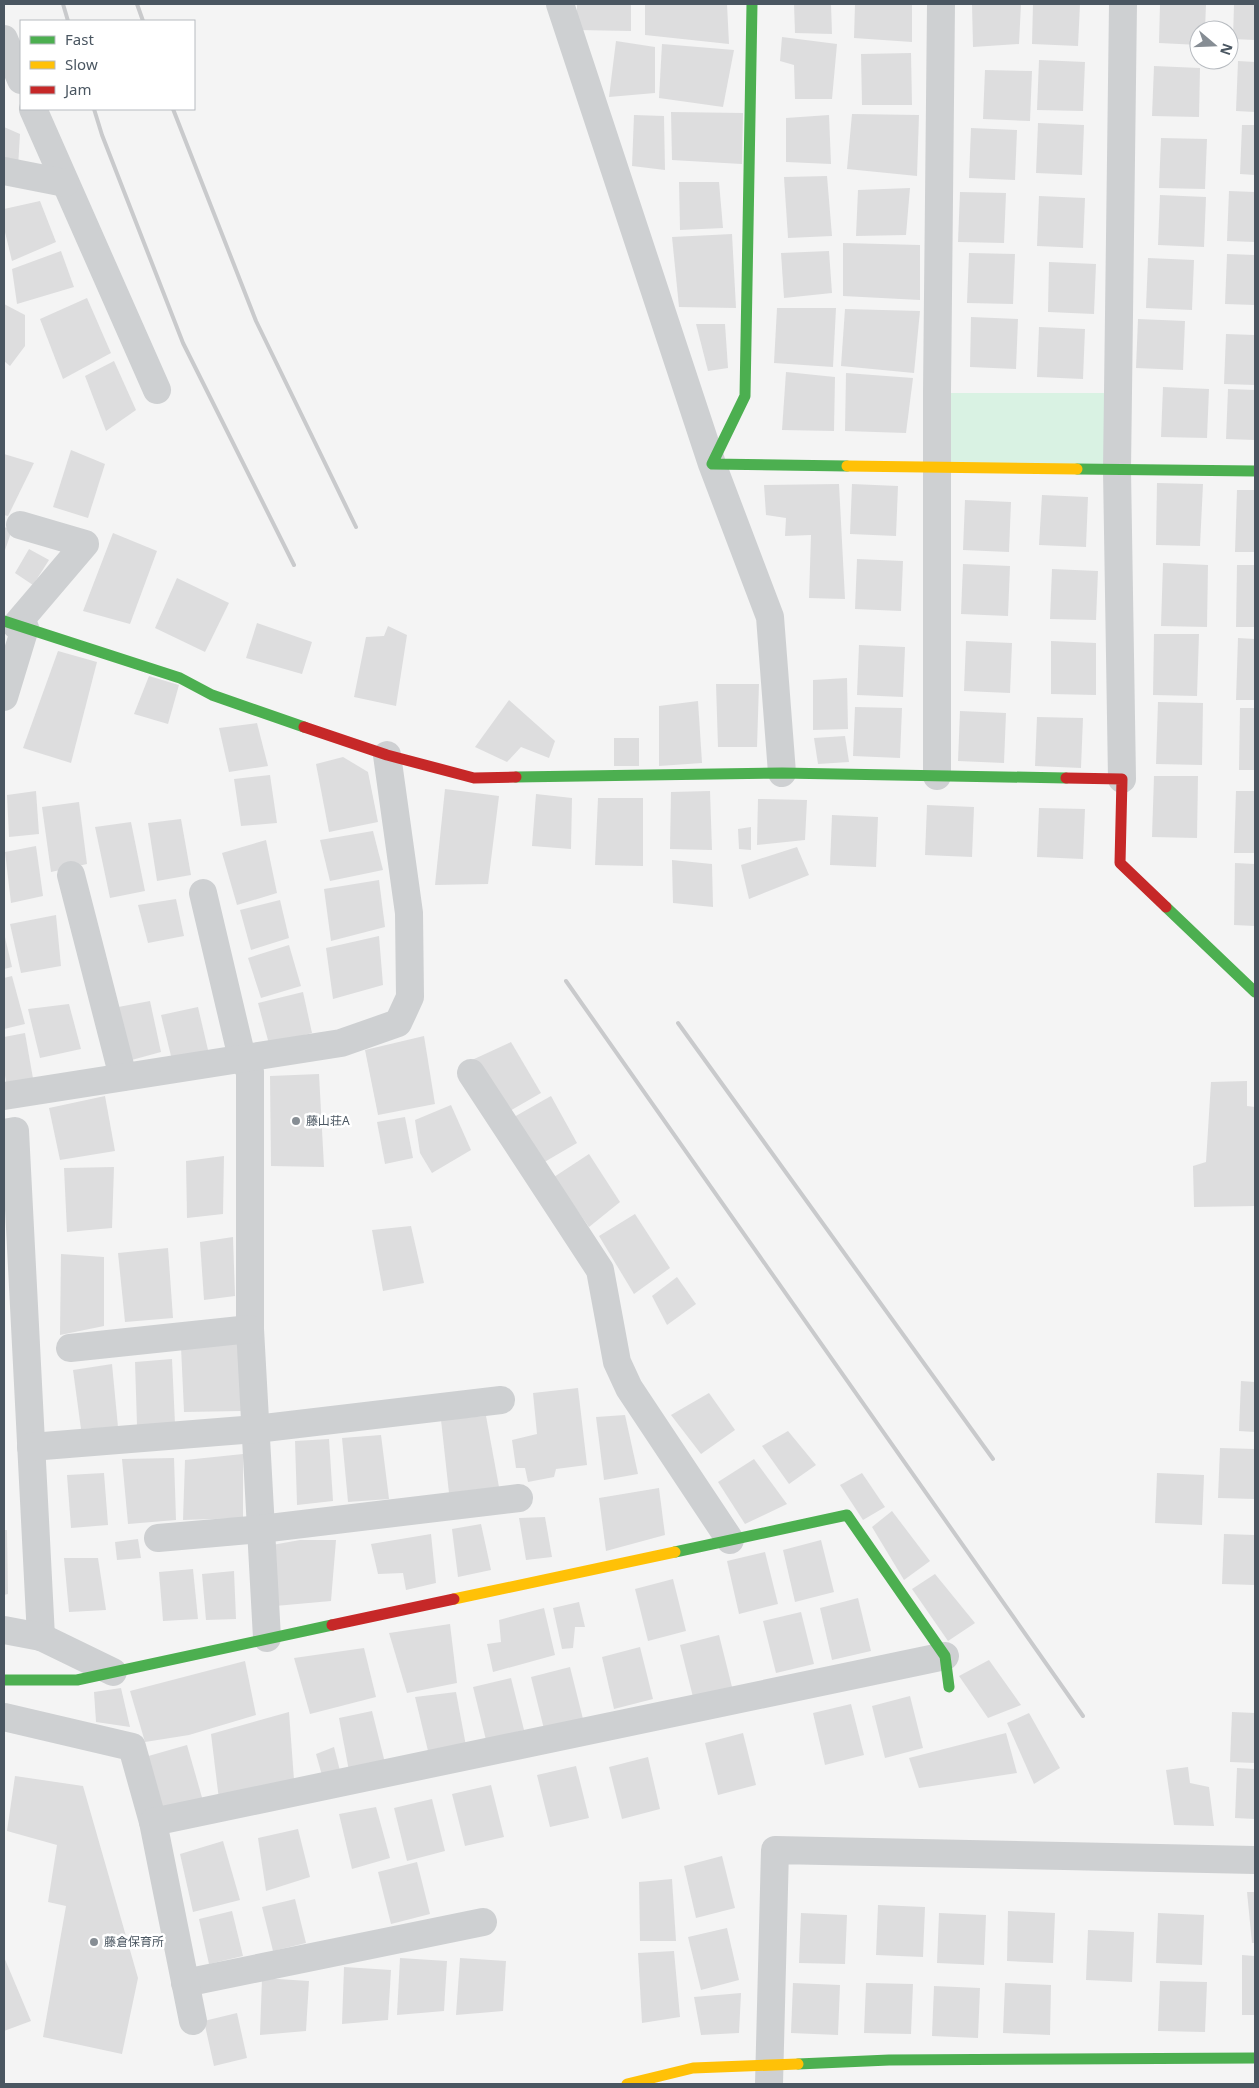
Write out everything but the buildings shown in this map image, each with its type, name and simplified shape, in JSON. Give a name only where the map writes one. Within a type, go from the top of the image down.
[{"type":"street","points":[[560,4],[712,464],[770,617],[782,773]]},
{"type":"street","points":[[712,464],[745,396],[752,4]]},
{"type":"street","points":[[937,776],[937,468],[941,4]]},
{"type":"street","points":[[1123,4],[1117,470],[1122,779],[1120,863],[1255,992]]},
{"type":"street","points":[[4,39],[20,78]]},
{"type":"street","points":[[33,110],[157,390]]},
{"type":"street","points":[[4,171],[65,184]]},
{"type":"street","points":[[712,464],[1255,471]]},
{"type":"street","points":[[4,697],[15,624],[85,544],[20,525]]},
{"type":"street","points":[[15,624],[180,678],[212,695],[387,755],[474,778],[782,773],[1122,779]]},
{"type":"street","points":[[4,1096],[341,1043],[398,1022],[410,997],[409,914],[387,755]]},
{"type":"street","points":[[72,875],[123,1077]]},
{"type":"street","points":[[204,893],[242,1058],[250,1071],[250,1329],[267,1638]]},
{"type":"street","points":[[471,1073],[600,1270],[617,1362],[628,1388],[730,1540]]},
{"type":"street","points":[[4,1133],[15,1131],[42,1637]]},
{"type":"street","points":[[70,1348],[250,1329]]},
{"type":"street","points":[[32,1447],[256,1429],[500,1400]]},
{"type":"street","points":[[158,1538],[519,1498]]},
{"type":"street","points":[[4,1680],[77,1680],[847,1515],[945,1656],[949,1686]]},
{"type":"street","points":[[4,1630],[42,1637],[113,1672]]},
{"type":"street","points":[[153,1822],[945,1656]]},
{"type":"street","points":[[4,1717],[132,1747],[153,1822],[192,2021]]},
{"type":"street","points":[[769,2075],[775,1850],[1255,1860]]},
{"type":"street","points":[[185,1983],[483,1922]]},
{"type":"street","points":[[627,2084],[693,2068],[769,2075],[890,2060],[1255,2058]]},
{"type":"green space","points":[[937,393],[1119,393],[1117,470],[937,468]]},
{"type":"railway","points":[[63,4],[68,20]]},
{"type":"railway","points":[[137,4],[143,20]]},
{"type":"railway","points":[[94,110],[102,135],[183,343],[294,565]]},
{"type":"railway","points":[[173,110],[256,321],[356,527]]},
{"type":"railway","points":[[566,981],[1083,1716]]},
{"type":"railway","points":[[678,1023],[993,1459]]},
{"type":"traffic: fast","points":[[752,4],[745,396],[712,464],[847,466]]},
{"type":"traffic: fast","points":[[1077,469],[1255,471]]},
{"type":"traffic: fast","points":[[4,621],[180,678],[212,695],[304,727]]},
{"type":"traffic: fast","points":[[516,777],[782,773],[1066,778]]},
{"type":"traffic: fast","points":[[1166,907],[1255,992]]},
{"type":"traffic: fast","points":[[675,1552],[847,1515],[945,1656],[949,1687]]},
{"type":"traffic: fast","points":[[4,1680],[77,1680],[332,1625]]},
{"type":"traffic: fast","points":[[798,2064],[889,2060],[1255,2058]]},
{"type":"traffic: slow","points":[[847,466],[1077,469]]},
{"type":"traffic: slow","points":[[454,1599],[675,1552]]},
{"type":"traffic: slow","points":[[627,2084],[693,2068],[798,2064]]},
{"type":"traffic: jam","points":[[304,727],[387,755],[474,778],[516,777]]},
{"type":"traffic: jam","points":[[1066,778],[1122,779],[1120,863],[1166,907]]},
{"type":"traffic: jam","points":[[332,1625],[454,1599]]},
{"type":"place","name":"藤山荘A","points":[[296,1121]]},
{"type":"place","name":"藤倉保育所","points":[[94,1942]]}]
